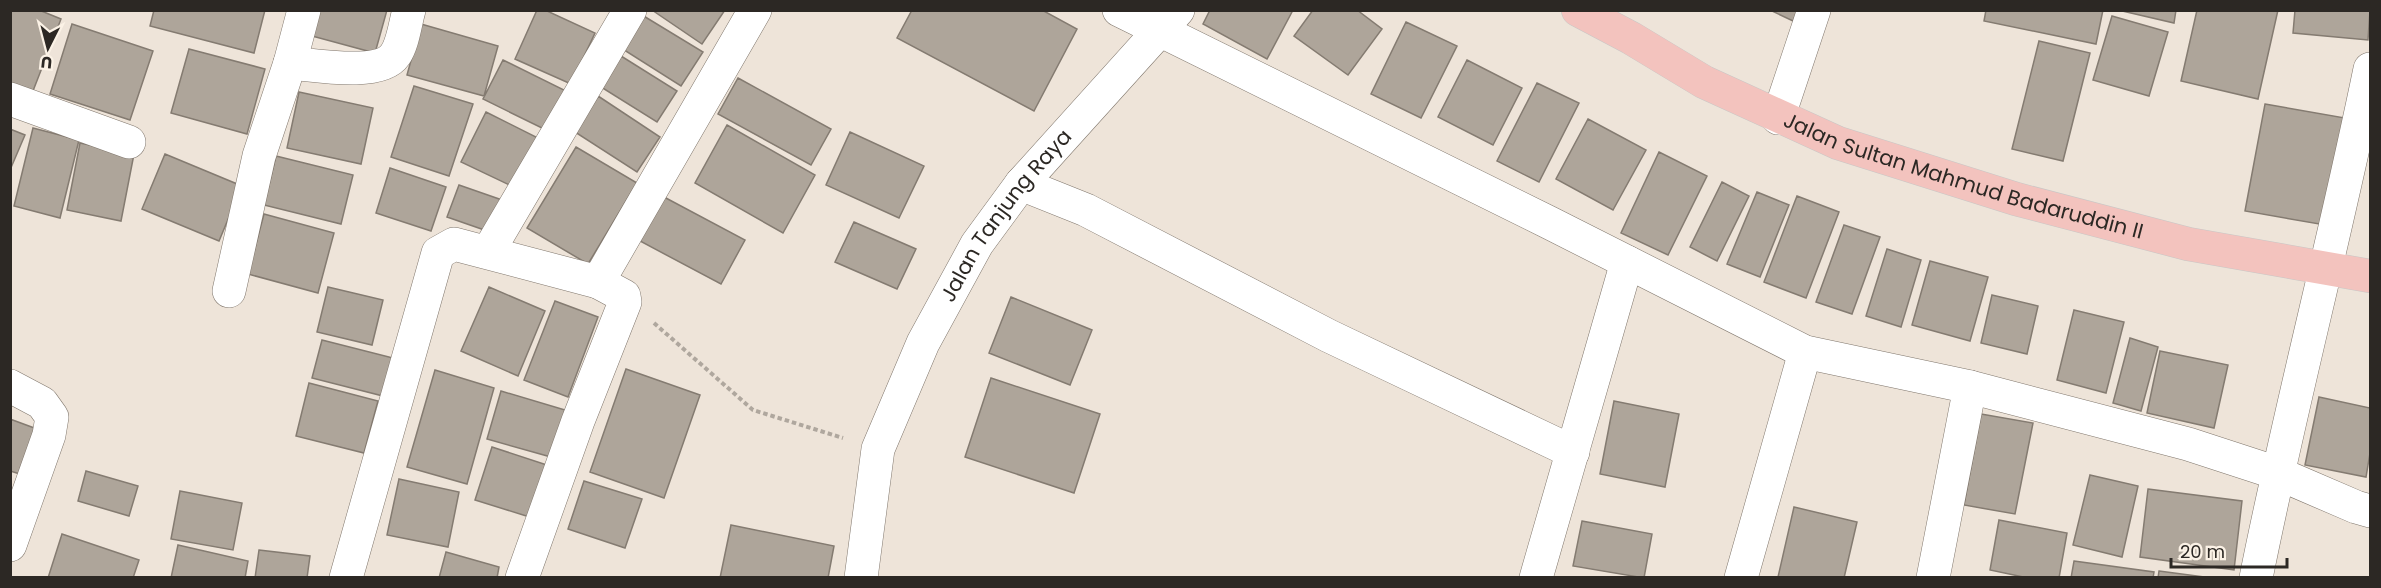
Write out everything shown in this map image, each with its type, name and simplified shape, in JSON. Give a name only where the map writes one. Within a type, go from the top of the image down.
[{"type":"highway","name":"Jalan Sultan Mahmud Badaruddin II","points":[[1578,10],[1631,38],[1704,82],[1778,118],[1838,143],[2016,199],[2188,244],[2370,276]]},
{"type":"street","points":[[229,291],[260,156],[290,63],[304,10]]},
{"type":"street","points":[[290,63],[373,68],[387,63],[396,55],[409,10]]},
{"type":"street","points":[[488,252],[630,10]]},
{"type":"street","points":[[611,289],[755,10]]},
{"type":"street","points":[[1119,10],[1169,21],[1627,262],[1804,352],[1970,387],[2188,444],[2277,473],[2370,511]]},
{"type":"street","points":[[1778,118],[1814,10]]},
{"type":"street","name":"Jalan Tanjung Raya","points":[[861,578],[878,449],[923,343],[976,244],[1021,184],[1169,21]]},
{"type":"street","points":[[2256,578],[2277,473],[2370,69]]},
{"type":"street","points":[[10,99],[129,142]]},
{"type":"street","points":[[1021,184],[1086,210],[1329,336],[1573,452]]},
{"type":"street","points":[[346,578],[438,253],[454,244],[611,289],[625,302],[578,421],[522,578]]},
{"type":"street","points":[[1536,578],[1627,262]]},
{"type":"street","points":[[1741,578],[1804,352]]},
{"type":"street","points":[[10,386],[42,403],[52,417],[49,435],[10,544]]},
{"type":"street","points":[[1933,578],[1970,387]]},
{"type":"path","points":[[611,289],[753,410],[878,449]]},
{"type":"building","points":[[10,10],[39,10],[61,19],[31,96],[10,88]]},
{"type":"building","points":[[154,10],[265,10],[254,53],[150,26]]},
{"type":"building","points":[[319,10],[387,10],[375,53],[312,36]]},
{"type":"building","points":[[537,10],[545,10],[595,33],[571,84],[515,59]]},
{"type":"building","points":[[652,10],[725,10],[702,44]]},
{"type":"building","points":[[912,10],[1042,10],[1077,29],[1034,111],[897,38]]},
{"type":"building","points":[[1210,10],[1293,10],[1267,59],[1203,24]]},
{"type":"building","points":[[1313,10],[1357,10],[1382,29],[1348,75],[1294,36]]},
{"type":"building","points":[[1770,10],[1798,10],[1793,21]]},
{"type":"building","points":[[1986,10],[2103,10],[2096,44],[1984,21]]},
{"type":"building","points":[[2118,10],[2176,10],[2174,23]]},
{"type":"building","points":[[2197,10],[2278,10],[2258,99],[2181,81]]},
{"type":"building","points":[[2295,10],[2370,10],[2368,40],[2293,33]]},
{"type":"building","points":[[642,15],[703,52],[681,86],[621,48]]},
{"type":"building","points":[[2112,16],[2168,32],[2149,96],[2093,80]]},
{"type":"building","points":[[1406,22],[1457,46],[1421,118],[1371,94]]},
{"type":"building","points":[[72,24],[153,51],[130,120],[50,94]]},
{"type":"building","points":[[421,24],[498,46],[484,96],[407,75]]},
{"type":"building","points":[[2039,41],[2090,53],[2063,161],[2012,149]]},
{"type":"building","points":[[189,49],[265,69],[247,134],[171,113]]},
{"type":"building","points":[[621,56],[677,91],[657,122],[601,87]]},
{"type":"building","points":[[503,60],[566,91],[546,130],[483,99]]},
{"type":"building","points":[[1467,60],[1522,88],[1493,145],[1438,117]]},
{"type":"building","points":[[738,78],[831,129],[811,165],[718,114]]},
{"type":"building","points":[[1537,83],[1579,103],[1539,182],[1497,161]]},
{"type":"building","points":[[414,86],[473,104],[449,176],[391,157]]},
{"type":"building","points":[[299,92],[373,108],[361,164],[287,148]]},
{"type":"building","points":[[598,96],[660,137],[637,172],[575,132]]},
{"type":"building","points":[[2265,104],[2345,118],[2325,225],[2245,211]]},
{"type":"building","points":[[486,112],[542,140],[518,189],[461,162]]},
{"type":"building","points":[[1588,119],[1646,150],[1613,210],[1556,179]]},
{"type":"building","points":[[727,125],[815,175],[783,233],[695,183]]},
{"type":"building","points":[[33,128],[79,140],[60,218],[14,206]]},
{"type":"building","points":[[10,129],[25,135],[10,170]]},
{"type":"building","points":[[850,132],[924,166],[899,218],[826,185]]},
{"type":"building","points":[[80,143],[134,154],[121,221],[67,210]]},
{"type":"building","points":[[576,147],[637,183],[588,264],[527,228]]},
{"type":"building","points":[[1659,152],[1707,176],[1668,255],[1621,233]]},
{"type":"building","points":[[165,154],[242,186],[219,241],[142,209]]},
{"type":"building","points":[[276,156],[353,175],[341,224],[264,205]]},
{"type":"building","points":[[390,168],[446,187],[431,231],[376,213]]},
{"type":"building","points":[[1722,182],[1749,196],[1717,261],[1690,247]]},
{"type":"building","points":[[459,185],[505,201],[493,233],[447,217]]},
{"type":"building","points":[[1757,192],[1789,205],[1760,277],[1727,264]]},
{"type":"building","points":[[1797,196],[1839,212],[1806,298],[1764,282]]},
{"type":"building","points":[[664,197],[745,240],[721,284],[640,241]]},
{"type":"building","points":[[264,214],[334,233],[318,293],[248,274]]},
{"type":"building","points":[[854,222],[916,249],[897,289],[835,262]]},
{"type":"building","points":[[1844,225],[1880,237],[1852,314],[1816,302]]},
{"type":"building","points":[[1887,249],[1921,260],[1901,327],[1866,316]]},
{"type":"building","points":[[1930,261],[1988,277],[1970,341],[1912,325]]},
{"type":"building","points":[[328,287],[383,300],[372,345],[317,332]]},
{"type":"building","points":[[489,287],[545,311],[518,376],[461,351]]},
{"type":"building","points":[[1992,295],[2038,306],[2027,354],[1981,343]]},
{"type":"building","points":[[1011,297],[1092,330],[1070,385],[989,353]]},
{"type":"building","points":[[555,301],[598,317],[568,397],[524,380]]},
{"type":"building","points":[[2074,310],[2124,322],[2106,393],[2057,380]]},
{"type":"building","points":[[2130,338],[2158,347],[2141,411],[2113,403]]},
{"type":"building","points":[[322,340],[393,358],[383,396],[312,378]]},
{"type":"building","points":[[2160,351],[2228,365],[2214,428],[2147,413]]},
{"type":"building","points":[[626,369],[700,395],[664,498],[590,472]]},
{"type":"building","points":[[435,370],[494,388],[467,484],[407,467]]},
{"type":"building","points":[[991,378],[1100,414],[1074,493],[965,457]]},
{"type":"building","points":[[309,383],[378,401],[364,453],[296,436]]},
{"type":"building","points":[[501,391],[565,410],[551,457],[487,439]]},
{"type":"building","points":[[2319,397],[2370,408],[2370,453],[2366,477],[2305,465]]},
{"type":"building","points":[[1614,401],[1679,414],[1665,487],[1600,474]]},
{"type":"building","points":[[1981,414],[2033,423],[2015,514],[1964,505]]},
{"type":"building","points":[[10,419],[37,429],[20,474],[10,471]]},
{"type":"building","points":[[492,447],[553,467],[536,519],[475,500]]},
{"type":"building","points":[[86,471],[138,486],[129,516],[78,501]]},
{"type":"building","points":[[2090,475],[2138,486],[2122,557],[2073,545]]},
{"type":"building","points":[[399,479],[459,492],[448,547],[387,535]]},
{"type":"building","points":[[584,481],[642,499],[625,548],[568,529]]},
{"type":"building","points":[[2148,489],[2242,501],[2234,570],[2140,557]]},
{"type":"building","points":[[180,491],[242,503],[233,550],[171,539]]},
{"type":"building","points":[[1794,507],[1857,522],[1844,578],[1778,577]]},
{"type":"building","points":[[1999,520],[2067,533],[2059,578],[2028,578],[1990,570]]},
{"type":"building","points":[[1582,521],[1652,534],[1644,578],[1573,566]]},
{"type":"building","points":[[731,525],[834,546],[828,578],[720,578]]},
{"type":"building","points":[[62,534],[139,560],[133,578],[48,578]]},
{"type":"building","points":[[178,545],[248,561],[245,578],[171,578]]},
{"type":"building","points":[[259,550],[310,556],[307,578],[255,578]]},
{"type":"building","points":[[446,552],[499,567],[497,578],[439,578]]},
{"type":"building","points":[[2074,561],[2154,572],[2153,578],[2071,578]]},
{"type":"building","points":[[2159,571],[2212,578],[2158,578]]}]
